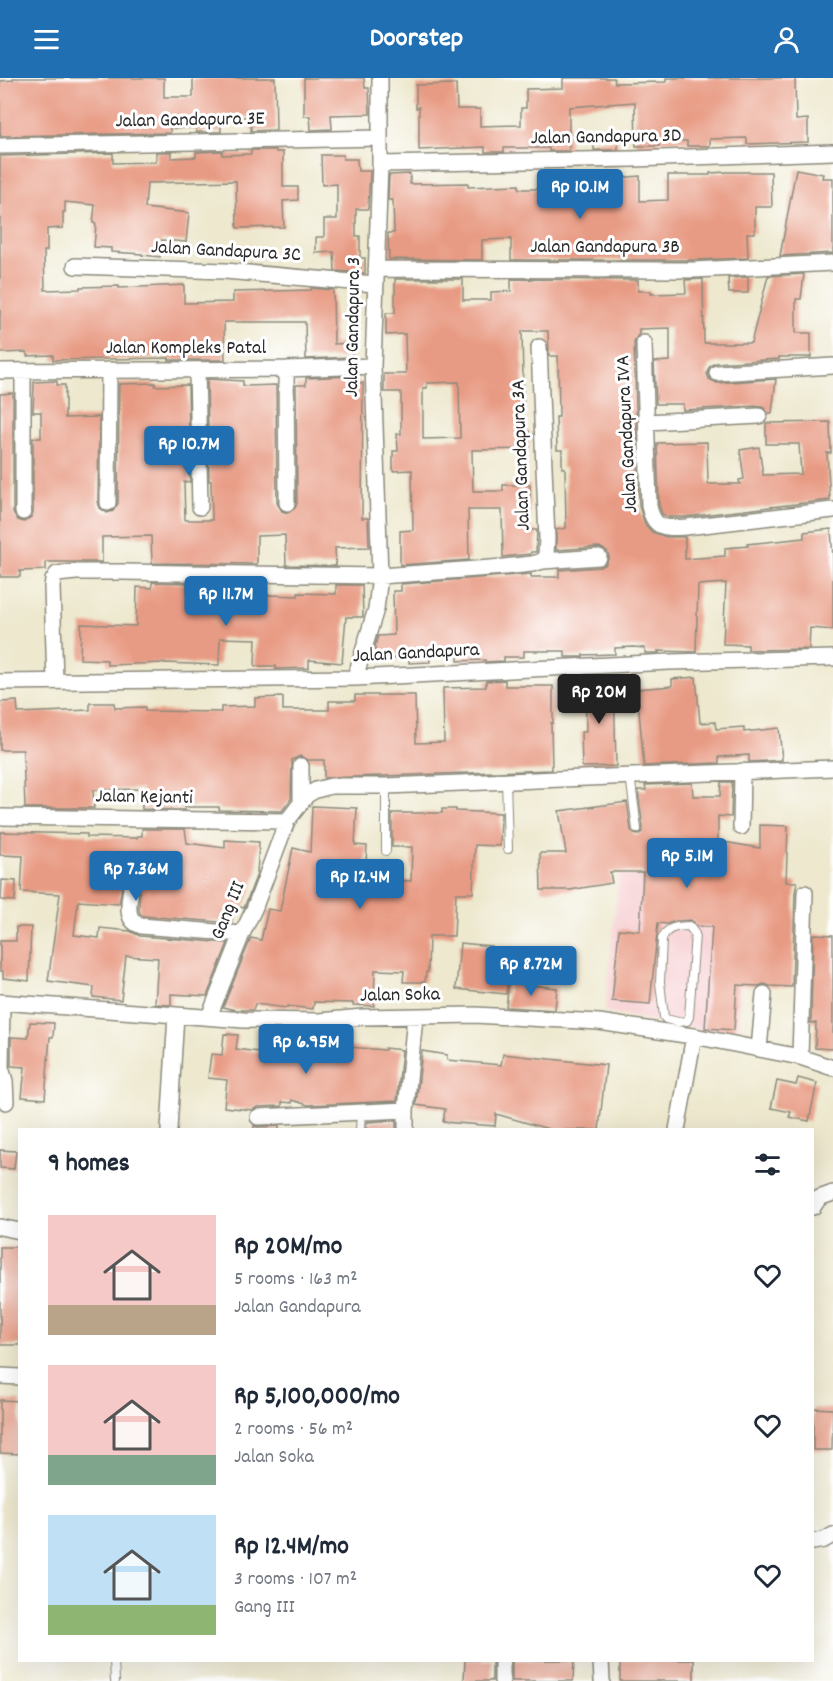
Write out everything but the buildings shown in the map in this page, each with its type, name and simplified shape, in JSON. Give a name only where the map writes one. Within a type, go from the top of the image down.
[{"type":"street","points":[[380,78],[393,78]]},
{"type":"street","name":"Jalan Gandapura 3","points":[[355,678],[376,609],[380,576],[373,366],[381,164],[380,78]]},
{"type":"street","name":"Jalan Gandapura 3E","points":[[0,146],[380,138]]},
{"type":"street","name":"Jalan Gandapura 3D","points":[[381,164],[645,159],[833,152]]},
{"type":"street","name":"Jalan Gandapura 3B","points":[[376,276],[694,270],[833,263]]},
{"type":"street","name":"Jalan Gandapura 3C","points":[[75,266],[376,276]]},
{"type":"street","name":"Jalan Gandapura IVA","points":[[644,343],[649,506],[657,524],[669,528],[686,527],[833,510]]},
{"type":"street","name":"Jalan Gandapura 3A","points":[[539,347],[547,539],[543,561]]},
{"type":"street","name":"Jalan Kompleks Patal","points":[[0,371],[286,369],[373,366]]},
{"type":"street","points":[[717,373],[833,366]]},
{"type":"street","points":[[286,369],[287,503]]},
{"type":"street","points":[[108,503],[109,370]]},
{"type":"street","points":[[197,370],[200,507]]},
{"type":"street","points":[[23,372],[23,512]]},
{"type":"street","points":[[647,422],[759,416]]},
{"type":"street","points":[[55,681],[52,587],[57,574],[122,572],[380,576],[599,557]]},
{"type":"street","name":"Jalan Gandapura","points":[[0,682],[355,678],[658,663],[833,658]]},
{"type":"street","points":[[301,766],[301,803]]},
{"type":"street","name":"Gang III","points":[[209,1017],[254,909],[287,820],[307,795],[316,790],[331,786],[386,786],[833,768]]},
{"type":"street","points":[[741,827],[742,771]]},
{"type":"street","name":"Jalan Kejanti","points":[[0,818],[287,820]]},
{"type":"street","points":[[131,886],[129,912],[135,924],[242,934]]},
{"type":"street","points":[[800,1057],[806,893]]},
{"type":"street","points":[[759,1048],[764,994]]},
{"type":"street","points":[[1,1002],[1,1068],[5,1081],[6,1102]]},
{"type":"street","name":"Jalan Soka","points":[[1,1002],[244,1020],[298,1021],[363,1017],[475,1016],[541,1018],[677,1028],[694,1036],[800,1057],[833,1068]]},
{"type":"street","points":[[170,1128],[176,1014]]},
{"type":"street","points":[[406,1128],[416,1017]]},
{"type":"street","points":[[677,1128],[694,1036]]},
{"type":"street","points":[[258,1117],[406,1110]]},
{"type":"street","points":[[814,1206],[819,1198],[833,1194]]},
{"type":"street","points":[[0,1227],[18,1231]]},
{"type":"street","points":[[0,1376],[18,1377]]},
{"type":"street","points":[[814,1542],[824,1540],[833,1534]]},
{"type":"street","points":[[502,1662],[502,1681]]},
{"type":"street","points":[[601,1662],[602,1681]]},
{"type":"lane","points":[[630,776],[637,829]]},
{"type":"lane","points":[[506,780],[508,849]]},
{"type":"lane","points":[[386,786],[386,851]]},
{"type":"lane","points":[[689,926],[695,934],[690,1017],[677,1028],[664,1017],[660,982],[662,939],[668,928],[689,926]]},
{"type":"lane","points":[[360,1128],[361,1112]]},
{"type":"lane","points":[[114,1662],[115,1681]]},
{"type":"shaded area","points":[[619,874],[747,879],[738,1037],[605,1012]]}]
